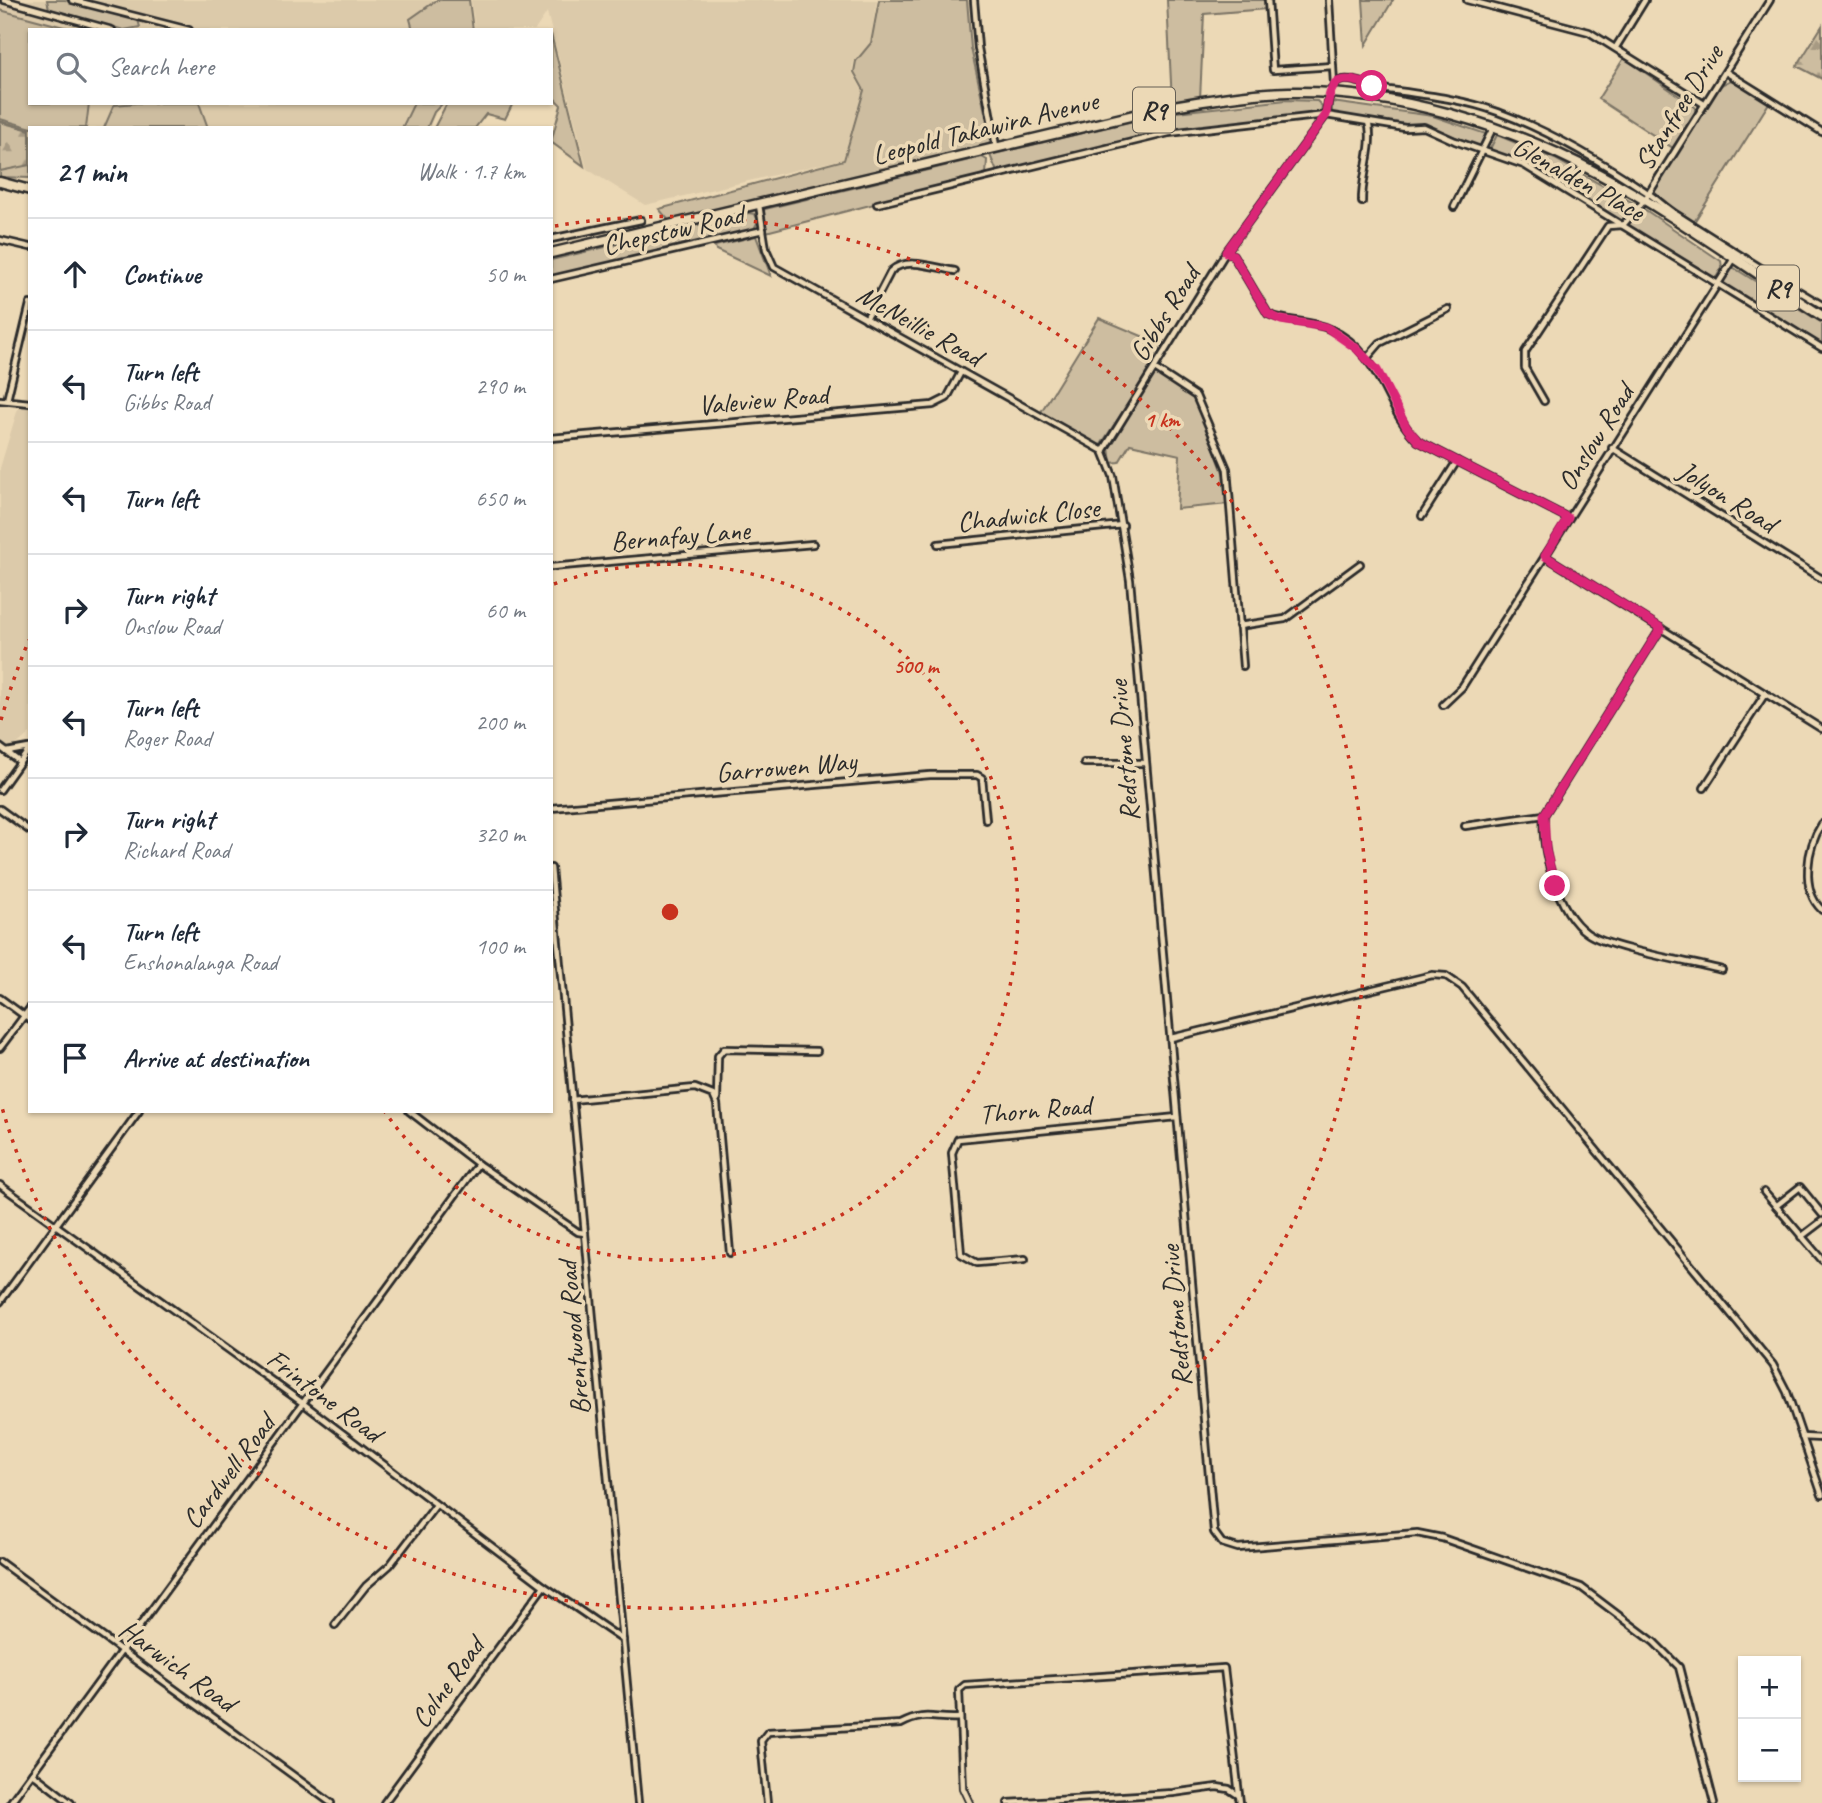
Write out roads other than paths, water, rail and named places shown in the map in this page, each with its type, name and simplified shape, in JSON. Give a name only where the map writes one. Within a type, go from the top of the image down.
[{"type":"highway","name":"Leopold Takawira Avenue","points":[[553,253],[996,146],[1211,99],[1289,92],[1328,94],[1435,110],[1493,128],[1553,151],[1646,197],[1722,247],[1733,260]]},
{"type":"highway","points":[[0,182],[28,189]]},
{"type":"highway","name":"R9","points":[[1733,260],[1822,316]]},
{"type":"street","points":[[5,0],[105,28]]},
{"type":"street","points":[[72,0],[181,28]]},
{"type":"street","points":[[974,0],[978,48],[996,146]]},
{"type":"street","points":[[1268,0],[1273,70],[1333,66]]},
{"type":"street","points":[[1329,0],[1334,85]]},
{"type":"street","points":[[1467,0],[1581,30],[1616,47],[1704,104]]},
{"type":"street","points":[[1616,47],[1646,0]]},
{"type":"street","name":"Stanfree Drive","points":[[1544,401],[1525,368],[1525,352],[1608,226],[1623,225],[1646,197],[1770,0]]},
{"type":"street","points":[[1726,72],[1822,132]]},
{"type":"street","points":[[1326,115],[1328,94],[1341,79],[1352,79],[1390,90],[1424,92],[1499,112],[1546,134],[1646,197]]},
{"type":"street","name":"Glenalden Place","points":[[877,204],[1169,133],[1326,115],[1432,128],[1455,141],[1524,165],[1719,282],[1822,348]]},
{"type":"street","name":"Gibbs Road","points":[[1103,451],[1226,252],[1326,115]]},
{"type":"street","points":[[1362,202],[1361,182],[1371,141],[1368,122]]},
{"type":"street","points":[[1454,207],[1493,128]]},
{"type":"street","name":"McNeillie Road","points":[[759,205],[774,267],[1103,451]]},
{"type":"street","points":[[553,239],[640,220]]},
{"type":"street","name":"Chepstow Road","points":[[553,279],[763,230]]},
{"type":"street","points":[[0,240],[28,247]]},
{"type":"street","points":[[1722,247],[1822,306]]},
{"type":"street","points":[[1226,252],[1233,255],[1268,314],[1334,330],[1367,358],[1377,370],[1412,435],[1568,518]]},
{"type":"street","name":"Onslow Road","points":[[1443,705],[1462,687],[1733,260]]},
{"type":"street","points":[[866,319],[891,271],[897,265],[907,263],[955,271]]},
{"type":"street","points":[[1798,301],[1810,298]]},
{"type":"street","points":[[1367,358],[1380,344],[1448,309]]},
{"type":"street","points":[[7,400],[28,312]]},
{"type":"street","points":[[1155,369],[1196,396],[1227,469],[1242,666]]},
{"type":"street","name":"Valeview Road","points":[[553,439],[933,405],[947,398],[961,372]]},
{"type":"street","points":[[0,400],[28,404]]},
{"type":"street","name":"Jolyon Road","points":[[1612,448],[1822,579]]},
{"type":"street","name":"Redstone Drive","points":[[1103,451],[1111,467],[1123,525],[1193,1273],[1212,1524],[1218,1539],[1229,1547],[1238,1548],[1428,1535],[1581,1587],[1654,1642],[1679,1667],[1714,1803]]},
{"type":"street","points":[[1422,516],[1457,461]]},
{"type":"street","name":"Chadwick Close","points":[[937,544],[1123,525]]},
{"type":"street","name":"Bernafay Lane","points":[[553,567],[813,544]]},
{"type":"street","points":[[1545,556],[1822,729]]},
{"type":"street","points":[[1239,626],[1284,619],[1360,564]]},
{"type":"street","points":[[1661,628],[1544,815],[1550,873],[1563,901],[1581,929],[1600,940],[1722,970]]},
{"type":"street","points":[[1704,788],[1765,694]]},
{"type":"street","points":[[0,747],[20,762]]},
{"type":"street","points":[[6,751],[28,748]]},
{"type":"street","points":[[0,790],[28,751]]},
{"type":"street","points":[[1084,763],[1145,763]]},
{"type":"street","name":"Garrowen Way","points":[[553,808],[930,775],[977,775],[982,778],[986,820]]},
{"type":"street","points":[[0,809],[28,830]]},
{"type":"street","points":[[1465,826],[1544,815]]},
{"type":"street","points":[[1822,824],[1811,849],[1809,876],[1812,896],[1822,910]]},
{"type":"street","name":"Brentwood Road","points":[[553,890],[638,1803]]},
{"type":"street","points":[[1171,1038],[1432,975],[1451,978],[1462,987],[1765,1354],[1787,1392],[1822,1495]]},
{"type":"street","points":[[0,998],[28,1019]]},
{"type":"street","points":[[0,1048],[28,1011]]},
{"type":"street","points":[[730,1253],[717,1104],[718,1056],[724,1049],[817,1051]]},
{"type":"street","points":[[572,1100],[699,1088],[713,1095],[717,1104]]},
{"type":"street","points":[[0,1302],[138,1113]]},
{"type":"street","points":[[412,1113],[478,1164],[579,1232],[585,1233]]},
{"type":"street","name":"Thorn Road","points":[[1025,1259],[976,1263],[961,1254],[952,1153],[958,1139],[1177,1117]]},
{"type":"street","name":"Cardwell Road","points":[[10,1803],[478,1164]]},
{"type":"street","name":"Frintone Road","points":[[0,1185],[304,1404],[544,1586],[623,1640]]},
{"type":"street","points":[[1776,1206],[1800,1187],[1822,1214]]},
{"type":"street","points":[[1764,1192],[1822,1261]]},
{"type":"street","points":[[1801,1237],[1822,1221]]},
{"type":"street","points":[[1802,1437],[1822,1438]]},
{"type":"street","points":[[335,1625],[366,1586],[390,1565],[436,1505]]},
{"type":"street","name":"Harwich Road","points":[[0,1562],[331,1803]]},
{"type":"street","name":"Colne Road","points":[[384,1803],[544,1586]]},
{"type":"street","points":[[970,1803],[963,1788],[960,1718],[959,1690],[965,1685],[1224,1668],[1240,1803]]},
{"type":"street","points":[[767,1803],[761,1741],[768,1732],[901,1724],[932,1714],[946,1719],[960,1718]]},
{"type":"street","points":[[32,1773],[71,1803]]},
{"type":"street","points":[[1008,1803],[1217,1787],[1228,1789],[1239,1796]]}]
